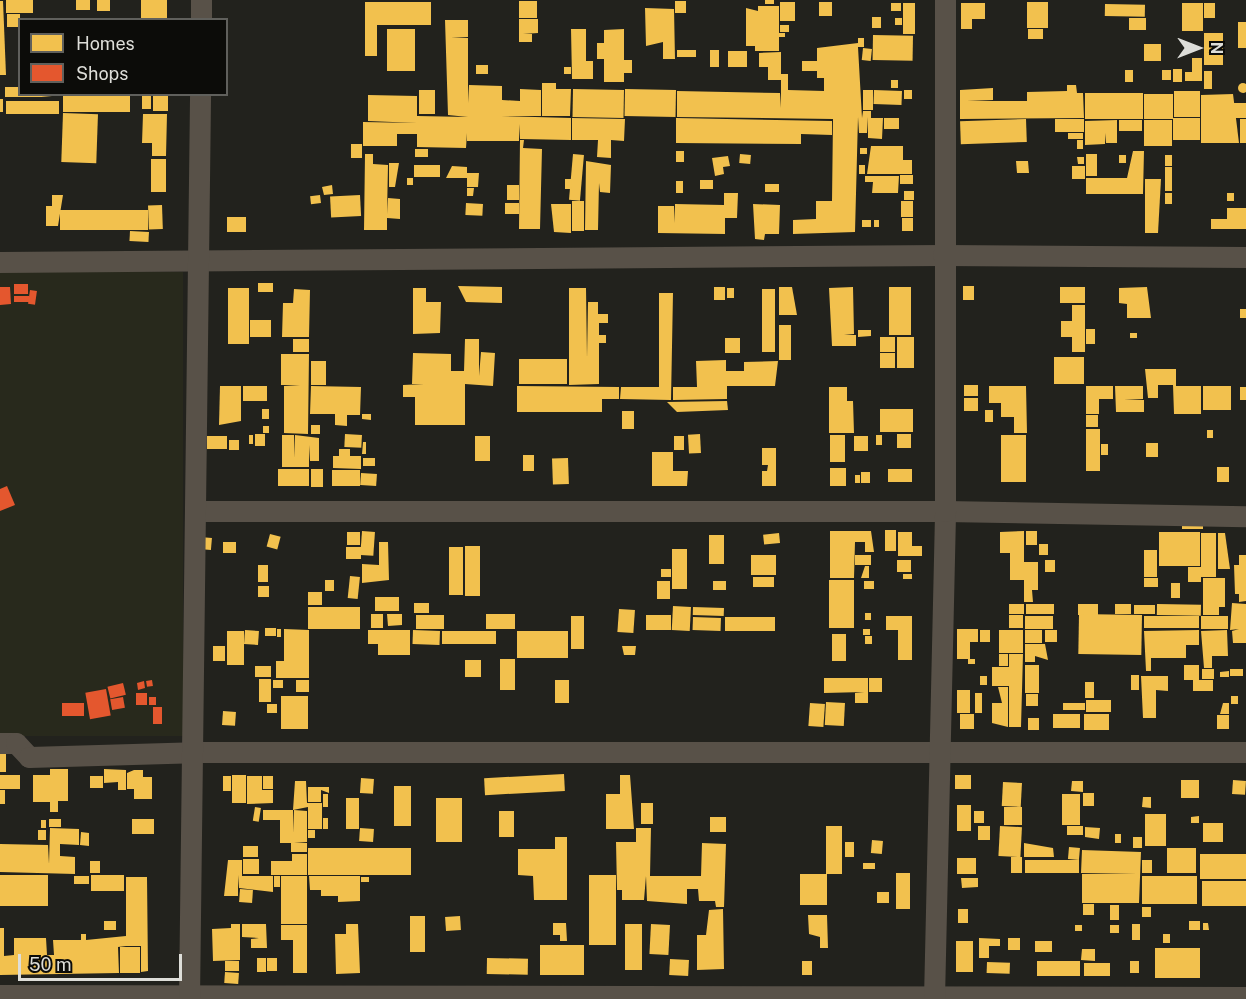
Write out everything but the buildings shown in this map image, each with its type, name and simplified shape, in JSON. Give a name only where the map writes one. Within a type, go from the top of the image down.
[{"type":"street","points":[[201,0],[201,18]]},
{"type":"street","points":[[934,997],[945,512],[943,255],[945,0]]},
{"type":"street","points":[[189,998],[197,511],[200,96]]},
{"type":"street","points":[[0,262],[943,255],[1246,257]]},
{"type":"street","points":[[197,511],[945,512],[1246,516]]},
{"type":"street","points":[[0,743],[16,743],[29,757],[193,752],[1246,752]]},
{"type":"street","points":[[0,995],[189,998],[1246,997]]},
{"type":"shaded area","points":[[0,272],[183,272],[183,736],[0,736]]}]
